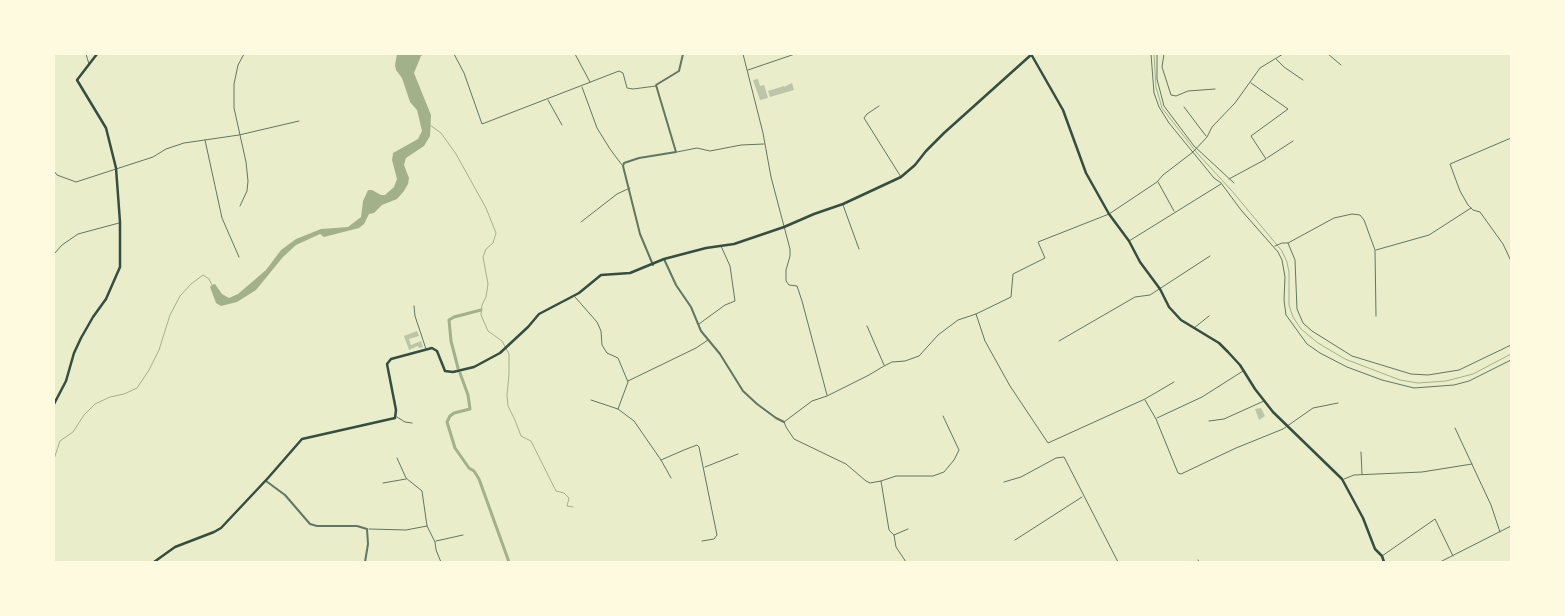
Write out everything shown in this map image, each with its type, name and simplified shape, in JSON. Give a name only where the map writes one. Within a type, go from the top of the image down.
[{"type":"main road","points":[[54,404],[66,381],[74,353],[81,338],[106,299],[120,267],[120,222],[116,168],[106,128],[77,80],[97,54]]},
{"type":"main road","points":[[154,562],[175,547],[214,532],[266,481],[302,439],[396,417],[388,361],[426,349],[435,349],[444,369],[448,372],[474,367],[508,346],[540,314],[574,296],[601,275],[630,273],[664,260],[706,248],[734,244],[843,204],[900,177],[915,165],[944,133],[1031,54],[1063,110],[1086,173],[1109,214],[1160,289],[1169,307],[1181,320],[1219,343],[1235,358],[1255,389],[1286,425],[1342,479],[1363,518],[1375,549],[1382,556],[1384,562]]},
{"type":"street","points":[[86,54],[89,65]]},
{"type":"street","points":[[240,206],[247,191],[248,181],[246,162],[234,108],[234,84],[238,65],[244,54]]},
{"type":"street","points":[[454,54],[464,73],[482,124],[582,87],[619,71],[623,73],[627,88],[656,86],[679,71],[683,54]]},
{"type":"street","points":[[575,54],[591,83]]},
{"type":"street","points":[[743,54],[790,249],[786,280],[789,285],[797,286],[827,396]]},
{"type":"street","points":[[748,70],[795,54]]},
{"type":"street","points":[[1151,54],[1154,93],[1159,107],[1169,123],[1214,178],[1221,183],[1241,210],[1275,246],[1282,260],[1285,277],[1284,300],[1286,315],[1306,344],[1320,354],[1382,380],[1414,388],[1454,385],[1511,360]]},
{"type":"street","points":[[1157,54],[1157,79],[1164,106],[1196,148],[1234,183]]},
{"type":"street","points":[[1164,54],[1162,67],[1171,95],[1176,96],[1188,90],[1215,89]]},
{"type":"street","points":[[1276,54],[1284,68],[1303,80]]},
{"type":"street","points":[[784,422],[812,401],[827,396],[892,362],[905,361],[919,356],[938,335],[958,320],[976,314],[1011,297],[1013,274],[1045,258],[1038,242],[1109,214],[1158,182],[1207,138],[1212,127],[1236,103],[1260,68],[1283,54]]},
{"type":"street","points":[[1328,54],[1341,65]]},
{"type":"street","points":[[1251,82],[1288,109],[1251,136],[1266,159]]},
{"type":"street","points":[[656,86],[676,152]]},
{"type":"street","points":[[582,87],[597,128],[623,166],[640,234],[653,265]]},
{"type":"street","points":[[548,99],[562,125]]},
{"type":"street","points":[[879,106],[864,118],[900,177]]},
{"type":"street","points":[[1184,107],[1207,138]]},
{"type":"street","points":[[54,171],[57,175],[76,182],[153,157],[166,149],[184,143],[239,135],[299,122]]},
{"type":"street","points":[[1511,138],[1450,164],[1460,191],[1471,208],[1480,212],[1503,244],[1511,261]]},
{"type":"street","points":[[205,140],[222,218],[239,257]]},
{"type":"street","points":[[1229,179],[1266,159],[1293,141]]},
{"type":"street","points":[[623,166],[639,158],[697,148],[710,151],[741,144],[765,144]]},
{"type":"street","points":[[1158,182],[1174,212]]},
{"type":"street","points":[[1129,241],[1221,183]]},
{"type":"street","points":[[581,222],[617,194],[630,188]]},
{"type":"street","points":[[843,204],[859,250]]},
{"type":"street","points":[[1375,250],[1429,235],[1471,208]]},
{"type":"street","points":[[1275,246],[1288,243],[1334,218],[1352,214],[1360,215],[1364,220],[1375,250],[1376,316]]},
{"type":"street","points":[[54,254],[62,245],[78,234],[120,222]]},
{"type":"street","points":[[1288,243],[1296,267],[1297,309],[1303,323],[1312,331],[1352,356],[1411,374],[1428,375],[1459,370],[1511,345]]},
{"type":"street","points":[[699,324],[735,301],[730,266],[721,246]]},
{"type":"street","points":[[1059,341],[1135,297],[1150,295],[1210,256]]},
{"type":"street","points":[[664,260],[676,285],[691,307],[701,331],[720,354],[744,391],[757,404],[784,422],[794,439],[846,464],[866,481],[870,483],[896,476],[933,476],[944,472],[954,460],[959,450],[943,416]]},
{"type":"street","points":[[574,296],[597,322],[601,331],[602,345],[607,354],[618,358],[628,382],[618,409]]},
{"type":"street","points":[[414,306],[415,316],[426,349]]},
{"type":"street","points":[[976,314],[989,348],[1010,386],[1048,443],[1144,399],[1174,382]]},
{"type":"street","points":[[1194,328],[1209,316]]},
{"type":"street","points":[[868,326],[884,366]]},
{"type":"street","points":[[628,382],[708,340]]},
{"type":"street","points":[[1156,419],[1202,398],[1244,371]]},
{"type":"street","points":[[1144,399],[1156,419],[1178,473],[1181,474],[1236,448],[1283,429],[1286,425],[1313,408],[1338,403]]},
{"type":"street","points":[[591,400],[618,409],[634,421],[662,460],[671,478]]},
{"type":"street","points":[[1209,421],[1224,419],[1265,400]]},
{"type":"street","points":[[396,417],[404,422],[412,422]]},
{"type":"street","points":[[1455,428],[1491,505],[1500,532]]},
{"type":"street","points":[[662,460],[697,445],[704,467],[717,534],[714,539],[702,541]]},
{"type":"street","points":[[1361,452],[1362,474]]},
{"type":"street","points":[[704,467],[738,454]]},
{"type":"street","points":[[1004,482],[1022,477],[1056,458],[1064,457],[1118,562]]},
{"type":"street","points":[[397,458],[406,478],[422,491],[427,526],[435,542],[441,562]]},
{"type":"street","points":[[1342,479],[1362,474],[1422,472],[1472,464]]},
{"type":"street","points":[[383,483],[406,478]]},
{"type":"street","points":[[266,481],[285,495],[310,524],[406,530],[427,526]]},
{"type":"street","points":[[881,481],[889,530],[894,535],[896,547],[906,562]]},
{"type":"street","points":[[1015,540],[1083,497]]},
{"type":"street","points":[[1382,556],[1436,520],[1453,556]]},
{"type":"street","points":[[1440,562],[1511,526]]},
{"type":"street","points":[[365,562],[368,544],[367,529]]},
{"type":"street","points":[[894,535],[908,529]]},
{"type":"street","points":[[435,542],[463,535]]},
{"type":"shaded area","points":[[397,54],[424,54],[421,56],[414,73],[431,115],[430,136],[424,146],[406,158],[404,165],[409,178],[404,191],[397,199],[382,205],[374,213],[369,214],[364,224],[359,228],[324,237],[320,234],[296,245],[283,257],[256,290],[237,302],[221,306],[216,303],[210,287],[212,285],[215,284],[222,294],[229,298],[238,294],[266,270],[281,250],[296,239],[321,229],[348,227],[361,217],[363,201],[368,190],[385,195],[394,187],[397,179],[392,160],[393,153],[418,139],[422,131],[417,110],[410,102],[402,78],[396,70]]},
{"type":"building","points":[[758,79],[760,86],[764,85],[768,98],[760,100],[753,80]]},
{"type":"building","points":[[792,83],[794,90],[770,97],[768,91]]},
{"type":"building","points":[[417,331],[419,336],[409,339],[411,345],[421,341],[423,347],[419,348],[418,346],[409,350],[404,336]]},
{"type":"building","points":[[1261,408],[1265,416],[1259,420],[1255,409]]},
{"type":"waterway","points":[[1154,54],[1156,87],[1162,108],[1197,153],[1232,191],[1282,251],[1289,272],[1289,305],[1293,317],[1301,329],[1318,343],[1345,359],[1400,380],[1418,383],[1446,381],[1473,374],[1511,354]]},
{"type":"waterway","points":[[430,125],[441,133],[456,154],[486,208],[496,233],[493,243],[486,249],[483,257],[488,284],[481,315],[488,331],[502,341],[509,354],[508,406],[521,436],[531,441],[556,491],[564,493],[569,498],[567,506],[573,507]]},
{"type":"waterway","points":[[54,459],[60,441],[73,432],[84,415],[95,404],[137,388],[159,350],[170,315],[180,296],[203,275],[209,279],[212,285]]},
{"type":"waterway","points":[[458,368],[451,341],[449,320],[481,310]]},
{"type":"waterway","points":[[460,373],[468,395],[470,409],[454,413],[447,422],[455,448],[479,479],[509,562]]},
{"type":"waterway","points":[[54,463],[54,477]]}]
